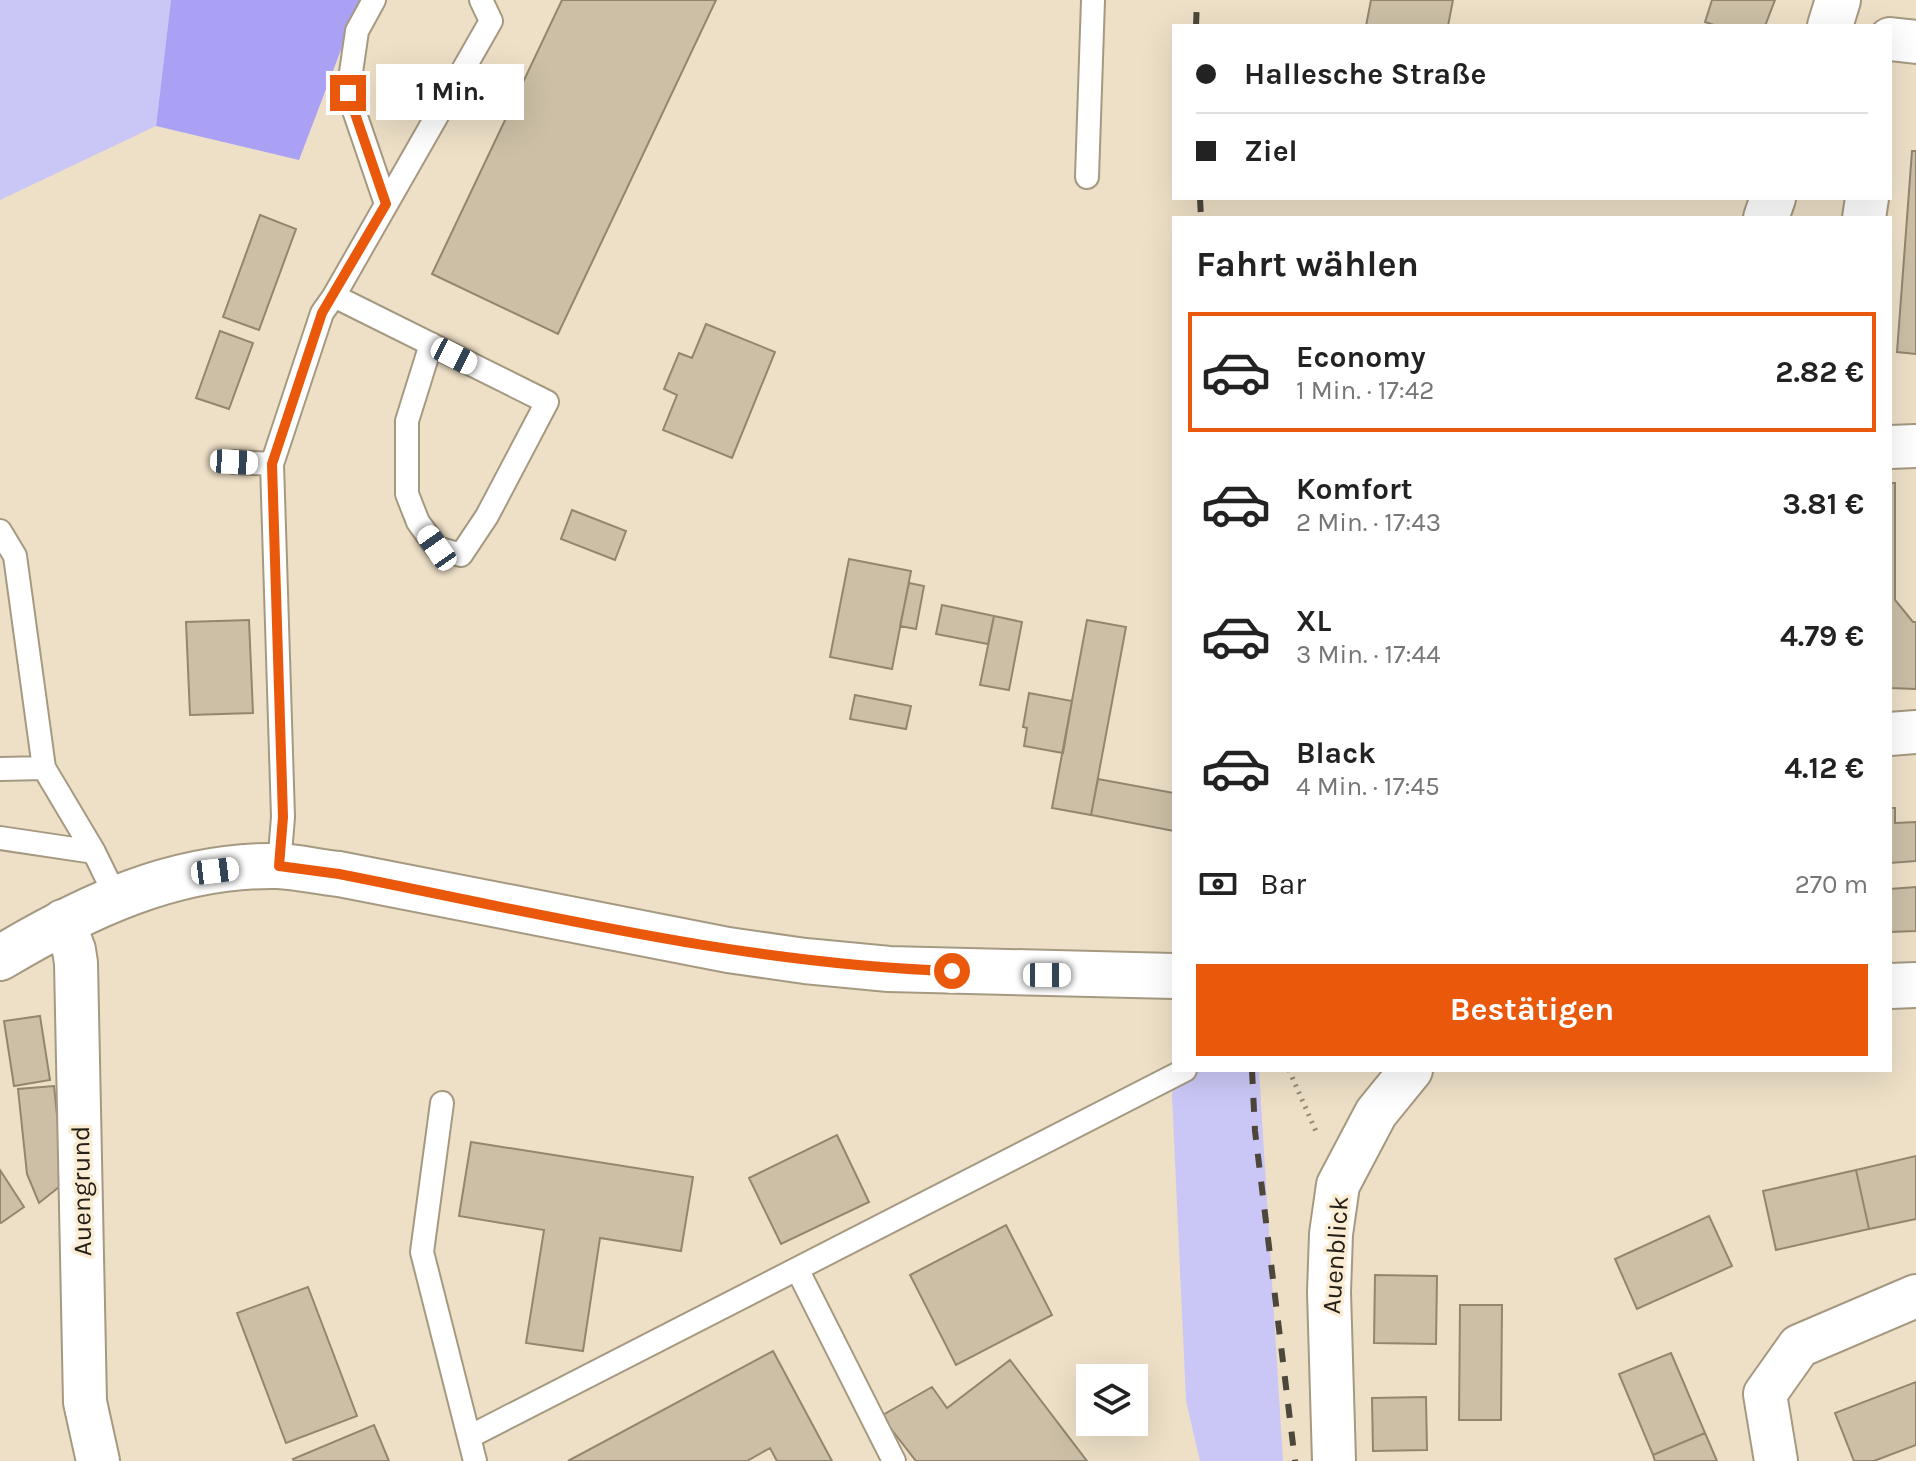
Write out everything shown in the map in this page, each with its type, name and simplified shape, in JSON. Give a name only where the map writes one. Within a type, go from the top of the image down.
[{"type":"main road","points":[[1831,24],[1838,0]]},
{"type":"main road","points":[[0,958],[63,921],[116,897],[194,874],[279,866],[339,874],[728,950],[805,961],[889,969],[1172,976]]},
{"type":"main road","points":[[1892,986],[1916,985]]},
{"type":"street","points":[[1892,39],[1916,42]]},
{"type":"street","points":[[1892,447],[1916,446]]},
{"type":"street","points":[[1892,734],[1916,732]]},
{"type":"street","name":"Auengrund","points":[[63,921],[76,963],[85,1402],[98,1461]]},
{"type":"street","name":"Auenblick","points":[[1334,1461],[1329,1292],[1331,1234],[1338,1185],[1376,1113],[1409,1072]]},
{"type":"street","points":[[1776,1461],[1765,1394],[1799,1346],[1916,1296]]},
{"type":"lane","points":[[374,0],[357,31],[348,93],[386,204]]},
{"type":"lane","points":[[279,866],[283,817],[272,464],[322,313],[491,21],[481,0]]},
{"type":"lane","points":[[1087,177],[1093,0]]},
{"type":"lane","points":[[334,296],[431,344],[547,402],[487,516],[461,555],[437,548],[418,522],[407,494],[407,421],[431,344]]},
{"type":"lane","points":[[234,462],[272,464]]},
{"type":"lane","points":[[0,531],[15,556],[44,768],[94,852],[116,897]]},
{"type":"lane","points":[[0,769],[44,768]]},
{"type":"lane","points":[[0,838],[94,852]]},
{"type":"lane","points":[[469,1437],[1181,1072]]},
{"type":"lane","points":[[442,1103],[422,1252],[475,1461]]},
{"type":"lane","points":[[797,1269],[894,1461]]},
{"type":"path","points":[[1290,1072],[1338,1185]]},
{"type":"shaded area","points":[[0,0],[171,0],[156,126],[0,200]]},
{"type":"shaded area","points":[[171,0],[360,0],[299,160],[156,126]]},
{"type":"shaded area","points":[[1175,1072],[1259,1072],[1283,1461],[1200,1461],[1186,1401],[1172,1096]]},
{"type":"building","points":[[562,0],[716,0],[558,334],[432,274]]},
{"type":"building","points":[[1371,0],[1453,0],[1448,24],[1366,24]]},
{"type":"building","points":[[1712,0],[1775,0],[1766,24],[1705,22]]},
{"type":"building","points":[[1912,151],[1916,151],[1916,354],[1897,352]]},
{"type":"building","points":[[260,215],[296,229],[259,330],[223,317]]},
{"type":"building","points":[[706,324],[775,352],[732,458],[663,430],[677,395],[664,389],[679,353],[692,358]]},
{"type":"building","points":[[220,331],[253,343],[229,409],[196,398]]},
{"type":"building","points":[[1892,483],[1895,483],[1895,600],[1916,622],[1916,689],[1892,688]]},
{"type":"building","points":[[572,510],[626,531],[615,560],[561,539]]},
{"type":"building","points":[[849,559],[911,571],[892,669],[830,657]]},
{"type":"building","points":[[909,583],[924,586],[916,629],[900,626]]},
{"type":"building","points":[[942,605],[994,616],[988,644],[936,634]]},
{"type":"building","points":[[994,616],[1022,622],[1009,690],[980,685]]},
{"type":"building","points":[[249,620],[253,713],[190,715],[186,622]]},
{"type":"building","points":[[1087,620],[1126,627],[1091,815],[1052,808]]},
{"type":"building","points":[[1029,693],[1072,701],[1063,753],[1024,746],[1027,728],[1023,727]]},
{"type":"building","points":[[855,695],[911,706],[906,729],[850,719]]},
{"type":"building","points":[[1098,779],[1172,793],[1172,831],[1091,815]]},
{"type":"building","points":[[1892,808],[1895,808],[1895,823],[1916,822],[1916,861],[1892,863]]},
{"type":"building","points":[[1916,887],[1916,931],[1892,932],[1892,889]]},
{"type":"building","points":[[40,1016],[50,1080],[14,1086],[4,1021]]},
{"type":"building","points":[[54,1086],[64,1183],[39,1203],[27,1174],[18,1089]]},
{"type":"building","points":[[837,1135],[869,1202],[781,1244],[749,1178]]},
{"type":"building","points":[[471,1142],[693,1177],[681,1251],[600,1238],[583,1351],[526,1343],[544,1230],[459,1216]]},
{"type":"building","points":[[1916,1156],[1916,1219],[1869,1229],[1856,1170]]},
{"type":"building","points":[[0,1170],[24,1207],[1,1223],[0,1222]]},
{"type":"building","points":[[1856,1170],[1869,1229],[1776,1250],[1763,1191]]},
{"type":"building","points":[[1709,1216],[1732,1266],[1637,1309],[1615,1259]]},
{"type":"building","points":[[1006,1225],[1052,1315],[956,1365],[910,1275]]},
{"type":"building","points":[[1375,1275],[1437,1276],[1436,1344],[1374,1343]]},
{"type":"building","points":[[308,1287],[357,1416],[286,1443],[237,1313]]},
{"type":"building","points":[[1460,1305],[1502,1305],[1501,1420],[1459,1420]]},
{"type":"building","points":[[773,1351],[832,1461],[777,1461],[770,1448],[747,1461],[568,1461]]},
{"type":"building","points":[[1671,1353],[1705,1433],[1653,1455],[1619,1374]]},
{"type":"building","points":[[1010,1360],[1087,1461],[916,1461],[881,1416],[932,1387],[947,1408]]},
{"type":"building","points":[[1916,1382],[1916,1445],[1874,1461],[1854,1461],[1835,1413]]},
{"type":"building","points":[[1426,1397],[1427,1450],[1373,1451],[1372,1398]]},
{"type":"building","points":[[374,1425],[389,1461],[293,1459]]},
{"type":"building","points":[[1705,1433],[1717,1461],[1655,1461],[1653,1455]]},
{"type":"railway","points":[[1196,24],[1197,0]]},
{"type":"railway","points":[[1200,200],[1201,216]]},
{"type":"railway","points":[[1252,1072],[1255,1131],[1295,1461]]},
{"type":"route","points":[[348,93],[386,204],[322,313],[272,464],[283,817],[279,866],[339,874],[728,950],[889,969],[952,971]]}]
